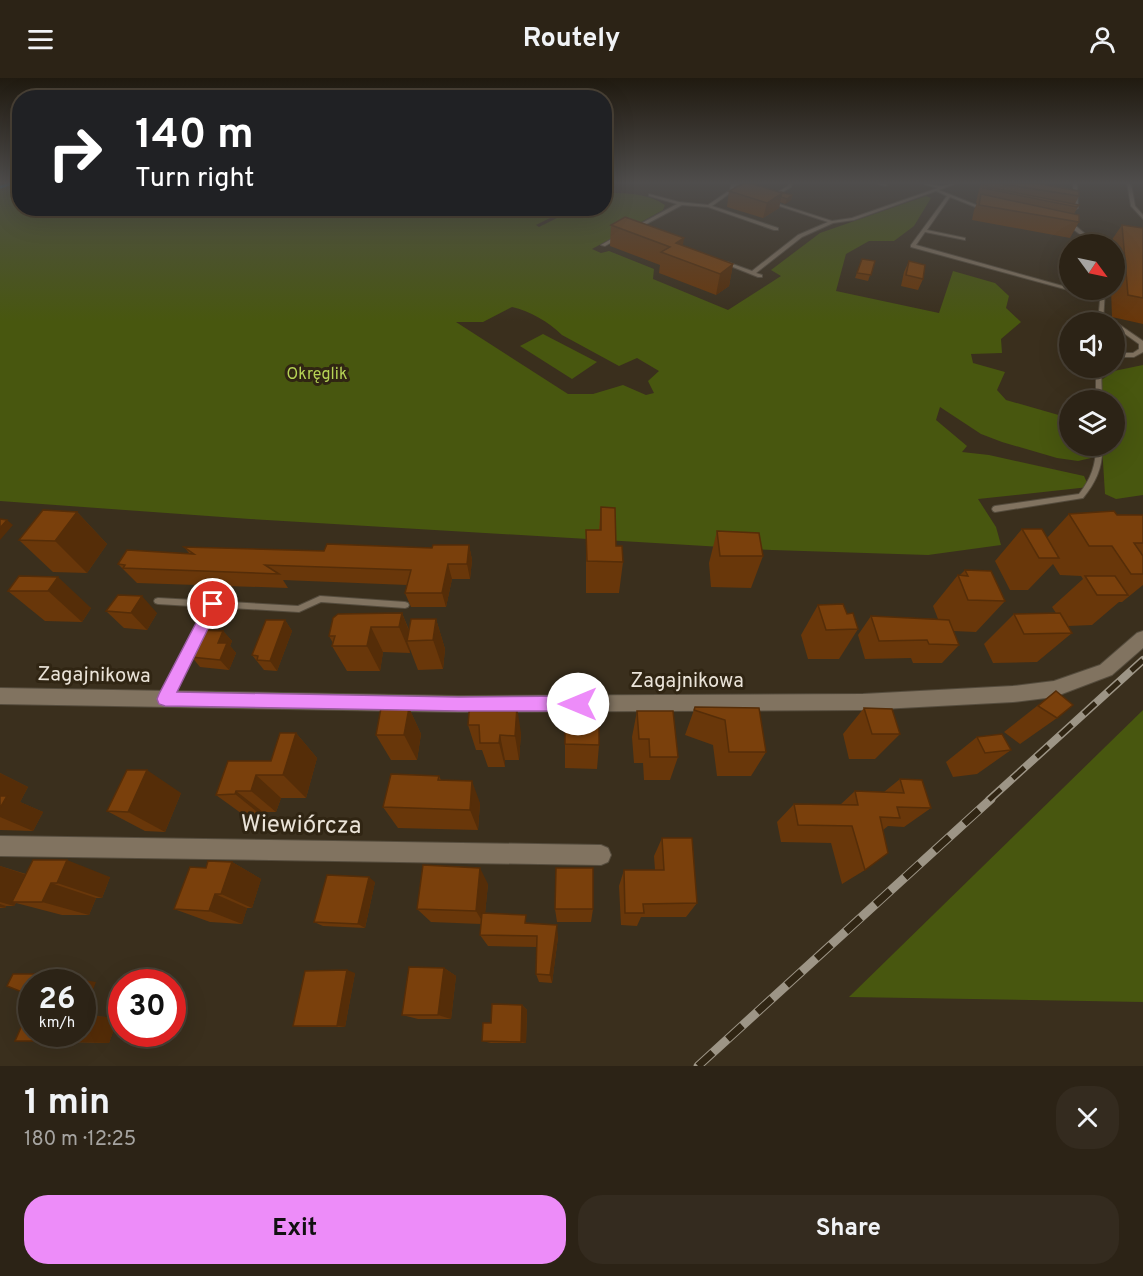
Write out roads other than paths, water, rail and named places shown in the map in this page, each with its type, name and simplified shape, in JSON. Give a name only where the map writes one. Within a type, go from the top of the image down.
[{"type":"street","name":"Zagajnikowa","points":[[0,696],[459,704],[852,702],[1013,694],[1054,689],[1089,677],[1120,659],[1143,638]]},
{"type":"street","name":"Wiewiórcza","points":[[0,846],[601,855]]},
{"type":"lane","points":[[634,229],[645,233]]},
{"type":"lane","points":[[753,273],[800,236],[816,229]]},
{"type":"lane","points":[[963,239],[924,231],[913,246],[1059,287]]},
{"type":"lane","points":[[603,245],[624,234]]},
{"type":"lane","points":[[721,261],[760,276]]},
{"type":"lane","points":[[1125,331],[1142,343],[1142,350],[1134,355],[1125,355]]},
{"type":"lane","points":[[995,509],[1081,496],[1093,482],[1100,456]]},
{"type":"lane","points":[[158,601],[299,609],[320,599],[405,604]]},
{"type":"lane","points":[[165,699],[213,604]]},
{"type":"railway","points":[[989,800],[1143,660]]},
{"type":"railway","points":[[698,1066],[991,799]]},
{"type":"park label","name":"Okręglik","points":[[317,375]]}]
